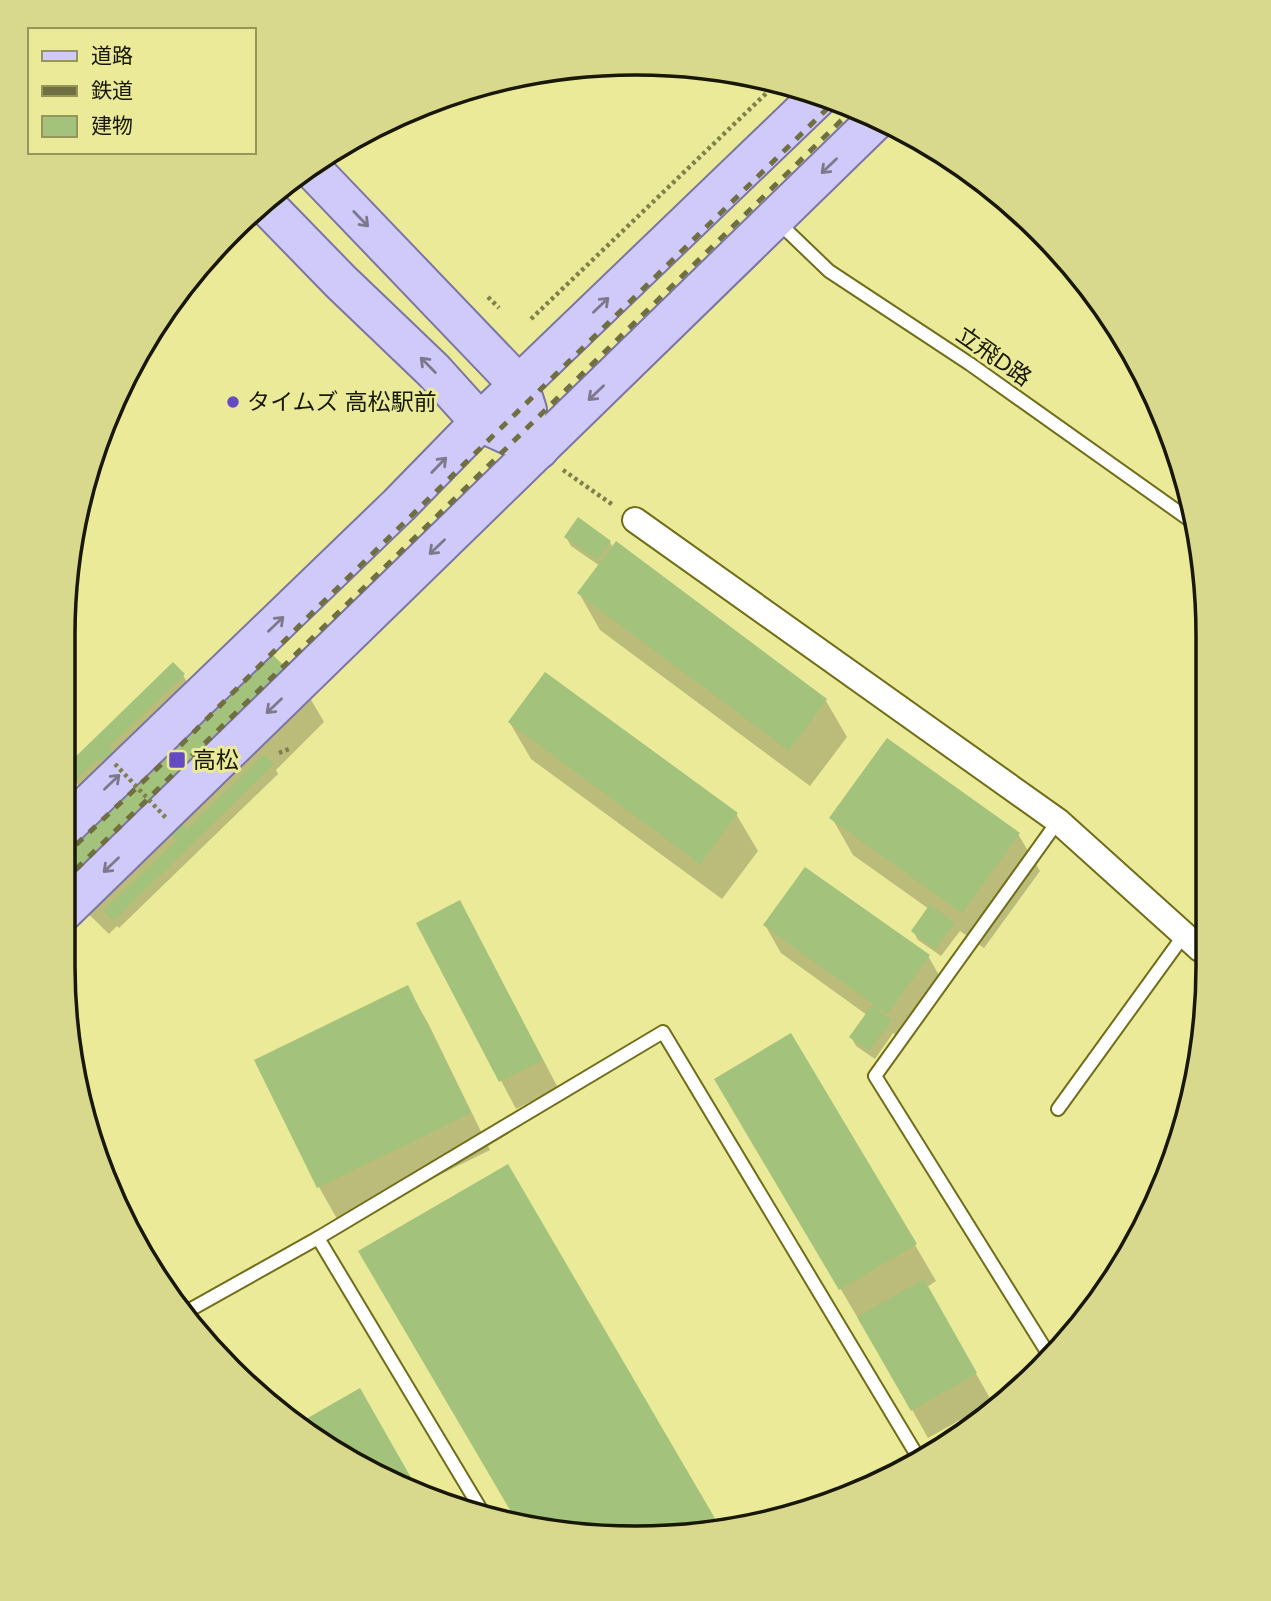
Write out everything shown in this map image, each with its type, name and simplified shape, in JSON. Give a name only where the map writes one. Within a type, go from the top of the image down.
[{"type":"main road","points":[[75,818],[400,505],[480,422],[811,103]]},
{"type":"main road","points":[[75,901],[551,459],[775,219],[869,127]]},
{"type":"main road","points":[[317,175],[519,385],[551,459]]},
{"type":"main road","points":[[272,209],[434,371],[480,422],[551,459]]},
{"type":"street","points":[[635,520],[1058,821],[1192,942]]},
{"type":"lane","name":"立飛D路","points":[[775,219],[829,271],[970,364],[1183,515]]},
{"type":"lane","points":[[1045,1348],[875,1076],[1058,821]]},
{"type":"lane","points":[[1058,1109],[1192,942]]},
{"type":"lane","points":[[192,1309],[318,1238],[663,1032],[915,1452]]},
{"type":"lane","points":[[318,1238],[477,1503]]},
{"type":"path","points":[[531,319],[768,91]]},
{"type":"path","points":[[551,459],[635,520]]},
{"type":"path","points":[[116,764],[167,819]]},
{"type":"building","points":[[578,517],[611,541],[597,560],[564,537]]},
{"type":"building","points":[[616,541],[827,699],[789,751],[577,593]]},
{"type":"building","points":[[250,633],[304,685],[172,814],[187,829],[264,754],[274,764],[113,921],[103,911],[177,840],[162,825],[87,898],[75,886],[75,804],[110,770],[99,758],[75,781],[75,757],[173,662],[185,674],[109,747],[121,759]]},
{"type":"building","points":[[545,672],[738,813],[700,864],[508,722]]},
{"type":"building","points":[[887,738],[1020,833],[962,913],[829,818]]},
{"type":"building","points":[[805,867],[930,955],[887,1014],[763,925]]},
{"type":"building","points":[[460,900],[543,1060],[499,1082],[416,923]]},
{"type":"building","points":[[930,904],[955,923],[935,949],[911,931]]},
{"type":"building","points":[[408,985],[471,1113],[317,1188],[254,1060]]},
{"type":"building","points":[[872,1005],[892,1020],[869,1051],[849,1037]]},
{"type":"building","points":[[791,1033],[917,1244],[839,1290],[714,1079]]},
{"type":"building","points":[[508,1164],[716,1520],[672,1525],[599,1525],[511,1512],[358,1251]]},
{"type":"building","points":[[924,1279],[977,1373],[911,1411],[857,1317]]},
{"type":"building","points":[[360,1388],[412,1479],[355,1451],[306,1419]]},
{"type":"railway","points":[[75,846],[167,759],[313,612],[827,109]]},
{"type":"railway","points":[[75,870],[846,116]]},
{"type":"place","name":"タイムズ 高松駅前","points":[[233,402]]},
{"type":"place","name":"高松","points":[[177,760]]}]
